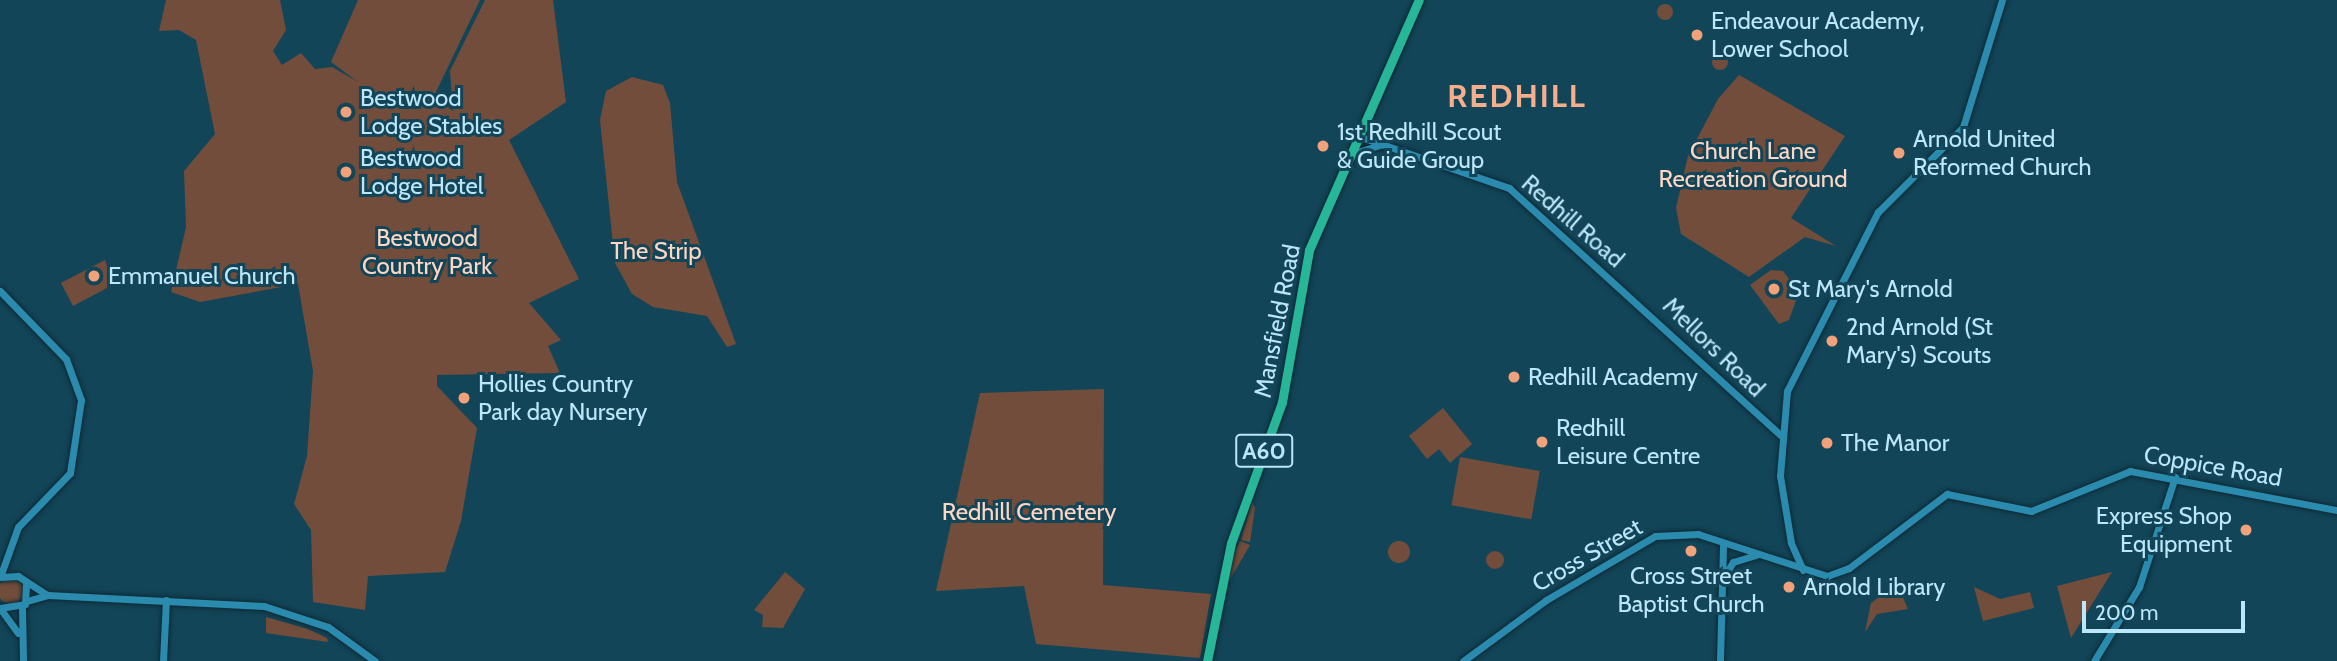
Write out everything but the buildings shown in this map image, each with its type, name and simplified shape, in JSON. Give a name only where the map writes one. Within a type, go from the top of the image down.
[{"type":"highway","name":"Mansfield Road","points":[[1207,661],[1231,543],[1282,402],[1305,262],[1419,0]]},
{"type":"street","points":[[1804,570],[1790,543],[1780,435],[1798,368],[1878,212],[1963,127],[2002,0]]},
{"type":"street","name":"Redhill Road","points":[[1361,137],[1509,188],[1621,287]]},
{"type":"street","points":[[1352,154],[1380,145]]},
{"type":"street","name":"Mellors Road","points":[[1621,287],[1780,435]]},
{"type":"street","points":[[0,291],[66,359],[81,400],[70,473],[21,523],[0,577],[18,576]]},
{"type":"street","name":"Coppice Road","points":[[1783,561],[1827,576],[1849,568],[1947,495],[2031,511],[2072,499],[2119,473],[2175,477],[2337,510]]},
{"type":"street","points":[[2094,661],[2139,587],[2175,477]]},
{"type":"street","name":"Cross Street","points":[[1463,661],[1546,600],[1643,541],[1692,533],[1783,561]]},
{"type":"street","points":[[1783,561],[1790,543]]},
{"type":"street","points":[[1720,661],[1723,544]]},
{"type":"street","points":[[1721,582],[1733,562],[1761,554]]},
{"type":"street","points":[[10,555],[18,576],[48,595]]},
{"type":"street","points":[[23,661],[19,637],[25,582]]},
{"type":"street","points":[[19,637],[0,609],[48,595],[166,600],[283,611],[339,633],[374,661]]},
{"type":"street","points":[[163,661],[166,600]]},
{"type":"green space","name":"Bestwood Country Park","points":[[166,0],[280,0],[286,30],[273,51],[282,65],[301,53],[315,69],[332,67],[358,82],[331,62],[358,0],[480,0],[434,96],[453,111],[450,71],[485,0],[553,0],[566,102],[509,140],[579,279],[529,303],[561,340],[548,346],[560,373],[437,375],[437,386],[477,428],[461,521],[445,572],[368,576],[365,610],[313,602],[311,530],[294,504],[307,456],[313,371],[298,284],[200,302],[171,292],[186,227],[184,171],[215,134],[196,40],[179,30],[159,31]]},
{"type":"green space","points":[[1665,4],[1671,6],[1671,18],[1665,20],[1659,18],[1657,12],[1659,6]]},
{"type":"green space","points":[[1717,54],[1723,54],[1728,62],[1726,68],[1717,70],[1712,65],[1712,59]]},
{"type":"green space","name":"Church Lane Recreation Ground","points":[[1739,75],[1845,136],[1791,218],[1836,246],[1805,237],[1749,277],[1681,234],[1676,208],[1688,156],[1718,99]]},
{"type":"green space","name":"The Strip","points":[[632,77],[663,85],[670,103],[677,182],[736,344],[727,347],[707,316],[653,307],[632,294],[615,263],[600,120],[606,91]]},
{"type":"green space","points":[[105,260],[111,276],[107,288],[73,306],[61,283]]},
{"type":"green space","points":[[1771,270],[1783,271],[1799,292],[1789,320],[1779,324],[1750,285]]},
{"type":"green space","name":"Redhill Cemetery","points":[[1104,389],[1103,585],[1211,594],[1200,658],[1036,644],[1024,586],[936,591],[980,393]]},
{"type":"green space","points":[[1443,408],[1472,444],[1450,463],[1439,449],[1427,459],[1409,436]]},
{"type":"green space","points":[[1460,457],[1540,471],[1531,519],[1451,505]]},
{"type":"green space","points":[[1252,502],[1255,508],[1250,542],[1241,540]]},
{"type":"green space","points":[[1240,541],[1250,545],[1228,583],[1230,564]]},
{"type":"green space","points":[[1399,541],[1407,544],[1410,552],[1407,560],[1399,563],[1391,560],[1388,552],[1391,544]]},
{"type":"green space","points":[[1495,551],[1501,554],[1504,560],[1501,566],[1495,569],[1489,566],[1486,560],[1489,554]]},
{"type":"green space","points":[[785,572],[805,589],[783,628],[762,627],[763,615],[754,610]]},
{"type":"green space","points":[[2112,572],[2071,638],[2057,586]]},
{"type":"green space","points":[[11,578],[21,581],[24,591],[21,601],[11,604],[1,601],[-2,591],[1,581]]},
{"type":"green space","points":[[1897,584],[1908,609],[1877,614],[1865,632],[1871,603]]},
{"type":"green space","points":[[1974,587],[2000,599],[2030,592],[2034,608],[1983,621]]},
{"type":"green space","points":[[266,617],[308,629],[327,638],[328,642],[266,633]]},
{"type":"place","name":"Endeavour Academy, Lower School","points":[[1697,35]]},
{"type":"place","name":"Bestwood Lodge Stables","points":[[346,112]]},
{"type":"place","name":"1st Redhill Scout & Guide Group","points":[[1323,146]]},
{"type":"place","name":"Arnold United Reformed Church","points":[[1899,153]]},
{"type":"place","name":"Bestwood Lodge Hotel","points":[[346,172]]},
{"type":"place","name":"Emmanuel Church","points":[[94,276]]},
{"type":"place","name":"St Mary's Arnold","points":[[1774,289]]},
{"type":"place","name":"2nd Arnold (St Mary's) Scouts","points":[[1832,341]]},
{"type":"place","name":"Redhill Academy","points":[[1514,377]]},
{"type":"place","name":"Hollies Country Park day Nursery","points":[[464,398]]},
{"type":"place","name":"Redhill Leisure Centre","points":[[1542,442]]},
{"type":"place","name":"The Manor","points":[[1827,443]]},
{"type":"place","name":"Express Shop Equipment","points":[[2246,530]]},
{"type":"place","name":"Cross Street Baptist Church","points":[[1691,551]]},
{"type":"place","name":"Arnold Library","points":[[1789,587]]},
{"type":"district","name":"REDHILL","points":[[1517,96]]}]
